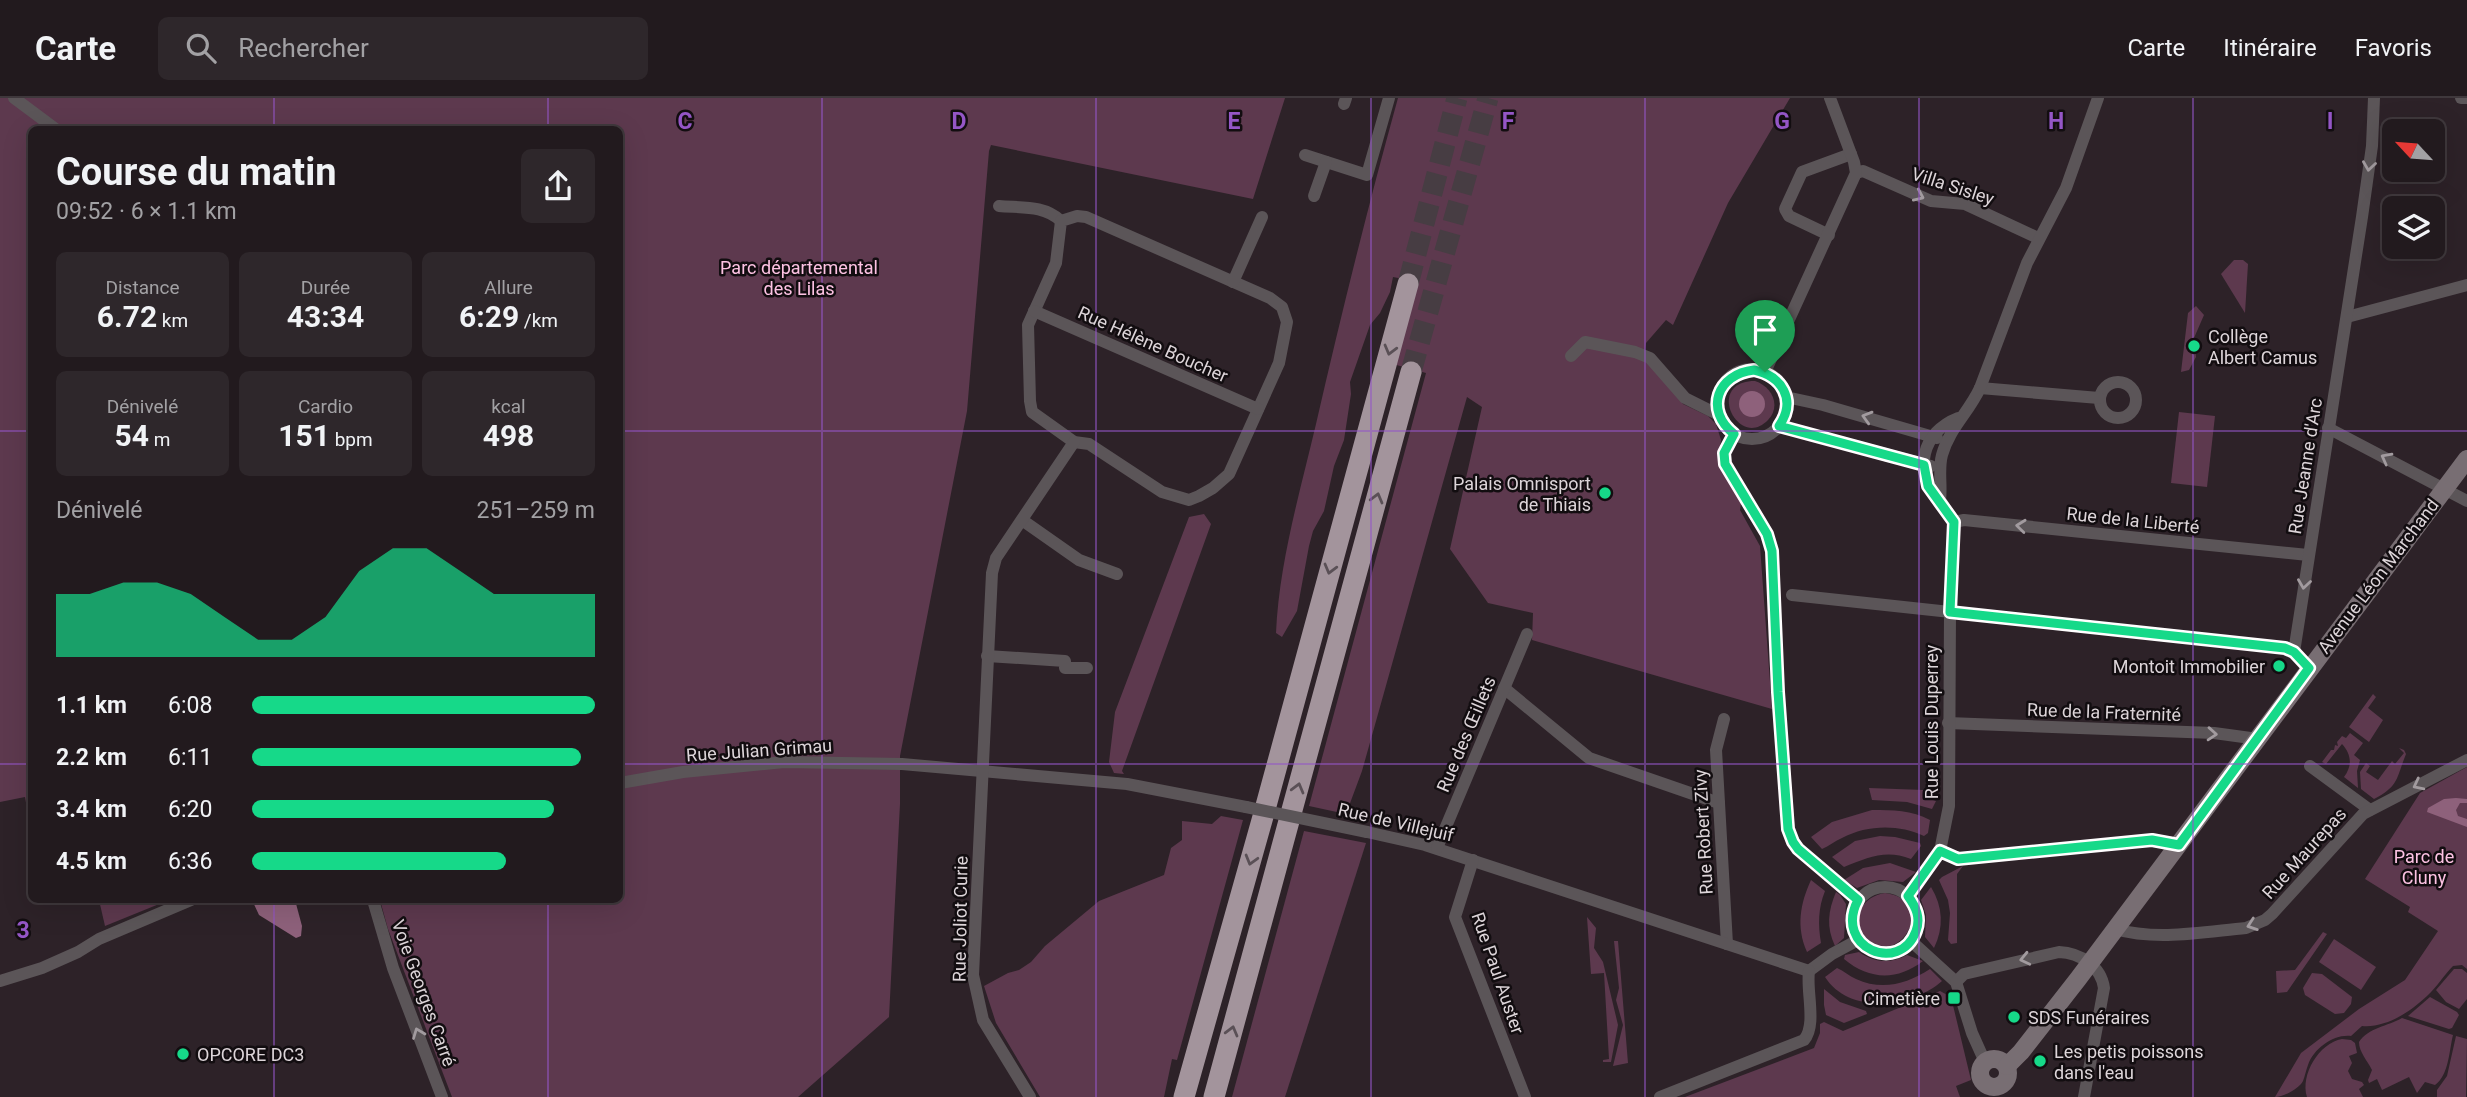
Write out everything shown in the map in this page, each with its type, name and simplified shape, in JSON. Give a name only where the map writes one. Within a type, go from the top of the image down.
[{"type":"highway","points":[[1184,1097],[1261,826],[1408,284]]},
{"type":"highway","points":[[1214,1097],[1411,372]]},
{"type":"main road","name":"Avenue Léon Marchand","points":[[1987,1085],[2007,1079],[2007,1066],[2090,964],[2467,459]]},
{"type":"street","points":[[14,98],[52,126]]},
{"type":"street","points":[[1305,155],[1367,175],[1389,98]]},
{"type":"street","points":[[1765,372],[1856,173],[1830,98]]},
{"type":"street","points":[[1954,522],[1928,486],[1924,465],[1926,449],[1933,435],[1958,418],[1972,404],[1980,388],[2038,238],[2066,188],[2098,98]]},
{"type":"street","name":"Rue Jeanne d'Arc","points":[[2294,652],[2372,146],[2374,98]]},
{"type":"street","points":[[2461,98],[2467,98]]},
{"type":"street","points":[[1829,235],[1790,216],[1785,209],[1802,172],[1851,154]]},
{"type":"street","points":[[1314,196],[1325,162]]},
{"type":"street","name":"Villa Sisley","points":[[1856,173],[1863,171],[1931,201],[1965,204],[2038,238]]},
{"type":"street","points":[[999,206],[1043,209],[1062,221]]},
{"type":"street","points":[[1077,216],[1086,217],[1270,298],[1282,307],[1287,322],[1279,363],[1229,474],[1213,488],[1189,500],[1176,498],[1152,487],[1090,444],[1074,442],[1032,412],[1028,325],[1056,263],[1062,221],[1077,216]]},
{"type":"street","points":[[1233,282],[1262,217]]},
{"type":"street","points":[[2347,317],[2467,285]]},
{"type":"street","name":"Rue Hélène Boucher","points":[[1034,311],[1258,409]]},
{"type":"street","points":[[1571,356],[1585,342],[1635,352],[1650,358],[1685,398],[1719,415]]},
{"type":"street","points":[[1742,371],[1765,372],[1781,385],[1786,397],[1786,412],[1779,426],[1769,435],[1757,439],[1734,434],[1719,415],[1718,398],[1726,382],[1742,371]]},
{"type":"street","points":[[1980,388],[2099,398]]},
{"type":"street","points":[[1786,397],[1933,435],[1946,444]]},
{"type":"street","points":[[1940,500],[1940,467],[1946,444],[1958,418]]},
{"type":"street","points":[[1779,426],[1940,467]]},
{"type":"street","points":[[2328,428],[2467,500]]},
{"type":"street","points":[[1734,434],[1724,453],[1725,464],[1767,534],[1772,551],[1778,692],[1789,833],[1798,849],[1858,900]]},
{"type":"street","name":"Rue Joliot Curie","points":[[1030,1097],[983,1020],[973,975],[993,565],[1074,442]]},
{"type":"street","points":[[1022,520],[1079,560],[1118,574]]},
{"type":"street","name":"Rue de la Liberté","points":[[1954,522],[1964,520],[2308,555]]},
{"type":"street","name":"Rue Louis Duperrey","points":[[1908,896],[1940,851],[1949,806],[1948,723],[1954,522]]},
{"type":"street","points":[[1792,595],[2285,648],[2294,652],[2309,668]]},
{"type":"street","name":"Rue des Œillets","points":[[1437,848],[1527,634]]},
{"type":"street","points":[[987,656],[1065,662],[1065,667],[1087,668]]},
{"type":"street","points":[[1504,688],[1589,758],[1719,803]]},
{"type":"street","name":"Rue Robert Zivy","points":[[1724,719],[1716,746],[1727,944]]},
{"type":"street","name":"Rue de la Fraternité","points":[[1948,723],[2214,733],[2258,739]]},
{"type":"street","name":"Rue Maurepas","points":[[2115,929],[2146,935],[2256,925],[2272,914],[2363,814],[2467,760]]},
{"type":"street","name":"Rue Julian Grimau","points":[[623,782],[683,772],[784,762],[902,764]]},
{"type":"street","name":"Rue de Villejuif","points":[[902,764],[1127,784],[1367,832],[1437,848],[1809,971]]},
{"type":"street","points":[[2309,766],[2370,810]]},
{"type":"street","points":[[1940,851],[1958,859],[2152,840],[2179,845]]},
{"type":"street","name":"Rue Paul Auster","points":[[1473,860],[1455,917],[1525,1097]]},
{"type":"street","points":[[1888,886],[1899,889],[1908,896],[1915,905],[1918,916],[1918,927],[1911,942],[1896,951],[1886,953],[1875,952],[1858,940],[1852,920],[1853,909],[1866,892],[1888,886]]},
{"type":"street","points":[[0,981],[42,968],[99,939],[184,903]]},
{"type":"street","name":"Voie Georges Carré","points":[[374,903],[393,968],[442,1097]]},
{"type":"street","points":[[1660,1097],[1804,1040],[1810,1032],[1809,971],[1858,940]]},
{"type":"street","points":[[1911,942],[1956,982],[1960,989],[1987,1085]]},
{"type":"street","points":[[1956,982],[1965,974],[2059,951],[2072,953],[2090,964],[2100,975],[2104,988],[2084,1097]]},
{"type":"green space","name":"Parc départemental des Lilas","points":[[0,98],[1285,98],[1253,199],[991,145],[967,411],[900,756],[889,1017],[798,1097],[452,1097],[388,929],[381,903],[623,903],[623,126],[28,126],[28,814],[25,797],[0,802]]},
{"type":"green space","points":[[1398,98],[1790,98],[1728,203],[1673,325],[1666,320],[1646,343],[1644,358],[1667,381],[1683,404],[1708,416],[1716,424],[1721,440],[1718,462],[1741,503],[1740,510],[1760,546],[1772,709],[1532,640],[1533,613],[1488,603],[1450,549],[1482,407],[1467,397],[1362,771],[1346,814],[1309,806],[1426,373],[1389,363],[1414,281],[1393,277],[1390,292],[1380,313],[1370,325],[1350,382],[1351,394],[1344,440],[1334,466],[1324,511],[1313,531],[1297,611],[1282,637],[1276,633],[1281,580],[1291,528],[1355,261]]},
{"type":"green space","points":[[2234,260],[2243,260],[2248,264],[2245,313],[2221,274]]},
{"type":"green space","points":[[2196,306],[2204,315],[2194,338],[2196,357],[2189,370],[2181,372],[2188,313]]},
{"type":"green space","points":[[1755,381],[1770,392],[1774,408],[1768,420],[1757,427],[1746,427],[1737,421],[1731,412],[1731,391],[1740,384]]},
{"type":"green space","points":[[2179,412],[2215,416],[2207,487],[2171,483]]},
{"type":"green space","points":[[1204,514],[1211,524],[1122,771],[1124,774],[1114,773],[1109,762],[1115,712],[1189,517]]},
{"type":"green space","points":[[2373,694],[2376,697],[2368,708],[2383,720],[2369,742],[2349,727]]},
{"type":"green space","points":[[2350,733],[2363,743],[2354,755],[2360,760],[2357,771],[2358,788],[2344,777],[2350,760],[2342,744],[2326,764],[2322,762],[2331,750],[2334,750],[2335,745],[2338,746],[2337,742],[2342,736],[2346,738]]},
{"type":"green space","points":[[2399,748],[2406,754],[2396,781],[2374,799],[2361,789],[2360,772],[2366,763],[2370,766],[2366,772],[2378,780],[2392,761],[2395,764],[2404,753]]},
{"type":"green space","name":"Parc de Cluny","points":[[2467,767],[2467,969],[2462,965],[2453,966],[2427,996],[2397,1018],[2389,1022],[2362,1026],[2351,1036],[2338,1037],[2325,1043],[2311,1059],[2301,1084],[2282,1096],[2275,1097],[2301,1053],[2359,1009],[2405,980],[2438,931],[2408,912],[2410,907],[2365,879],[2420,793]]},
{"type":"green space","points":[[1869,788],[1924,790],[1924,797],[1936,801],[1932,809],[1907,802],[1872,800]]},
{"type":"green space","points":[[1872,810],[1916,814],[1930,820],[1928,833],[1924,836],[1904,829],[1872,828],[1839,839],[1822,849],[1811,837],[1832,822]]},
{"type":"green space","points":[[1221,816],[1243,820],[1177,1060],[1172,1059],[1164,1097],[1040,1097],[996,1023],[984,986],[1031,962],[1045,946],[1099,901],[1164,875],[1171,848],[1182,840],[1182,821],[1212,824]]},
{"type":"green space","points":[[1304,831],[1366,843],[1285,1097],[1232,1097]]},
{"type":"green space","points":[[1880,836],[1920,843],[1921,846],[1911,859],[1885,855],[1844,867],[1832,857],[1855,841]]},
{"type":"green space","points":[[1890,863],[1916,872],[1903,882],[1879,880],[1857,888],[1844,880],[1863,868]]},
{"type":"green space","points":[[1963,866],[1957,874],[1957,943],[1951,944],[1948,940],[1948,900],[1939,880]]},
{"type":"green space","points":[[1811,880],[1825,891],[1819,917],[1821,943],[1807,952],[1801,934],[1801,916]]},
{"type":"green space","points":[[1931,887],[1941,917],[1934,948],[1925,937],[1926,915],[1921,900]]},
{"type":"green space","points":[[1836,892],[1846,904],[1844,938],[1835,946],[1829,919]]},
{"type":"green space","points":[[1885,893],[1902,899],[1910,909],[1912,920],[1908,932],[1899,942],[1888,947],[1876,946],[1864,936],[1858,922],[1865,903]]},
{"type":"green space","points":[[100,903],[162,903],[105,926]]},
{"type":"green space","points":[[1587,917],[1596,928],[1594,948],[1603,962],[1618,1025],[1611,1062],[1603,1062],[1609,1059],[1604,973],[1591,974]]},
{"type":"green space","points":[[2323,932],[2327,934],[2287,992],[2277,993],[2276,971],[2295,970]]},
{"type":"green space","points":[[2334,939],[2376,967],[2361,990],[2319,962]]},
{"type":"green space","points":[[1614,941],[1618,941],[1628,1063],[1613,1066],[1623,1025],[1616,1000],[1619,988]]},
{"type":"green space","points":[[1859,952],[1883,961],[1907,955],[1923,961],[1913,968],[1893,975],[1873,974],[1844,959],[1845,955]]},
{"type":"green space","points":[[1837,968],[1856,979],[1875,985],[1903,982],[1930,969],[1942,981],[1929,990],[1898,1002],[1865,1002],[1836,989],[1825,977]]},
{"type":"green space","points":[[2454,969],[2462,969],[2467,973],[2467,999],[2459,1009],[2446,1002],[2436,990]]},
{"type":"green space","points":[[2312,973],[2322,974],[2352,997],[2351,1004],[2344,1013],[2335,1014],[2305,995],[2303,988]]},
{"type":"green space","points":[[1824,989],[1840,1002],[1866,1011],[1867,1014],[1844,1023],[1826,1015]]},
{"type":"green space","points":[[1940,991],[1951,997],[1971,1080],[1956,1086],[1960,1097],[1685,1097],[1814,1048],[1820,1033],[1820,1024],[1824,1022],[1843,1031]]},
{"type":"green space","points":[[2430,997],[2457,1012],[2459,1015],[2452,1028],[2408,1016]]},
{"type":"green space","points":[[2402,1018],[2453,1035],[2448,1062],[2440,1081],[2435,1085],[2425,1082],[2417,1093],[2409,1077],[2382,1090],[2377,1079],[2369,1083],[2372,1070],[2359,1046],[2359,1042],[2368,1033]]},
{"type":"green space","points":[[2456,1036],[2467,1039],[2466,1097],[2437,1097],[2437,1090],[2447,1076]]},
{"type":"green space","points":[[2342,1039],[2355,1043],[2357,1053],[2349,1056],[2352,1063],[2348,1071],[2352,1079],[2364,1085],[2359,1089],[2363,1097],[2307,1097],[2306,1079],[2313,1061],[2326,1047]]},
{"type":"shaded area","points":[[1752,391],[1761,395],[1765,404],[1761,413],[1752,417],[1743,413],[1739,404],[1743,395]]},
{"type":"shaded area","points":[[2444,799],[2467,799],[2467,803],[2460,803],[2456,810],[2458,816],[2467,819],[2467,827],[2427,812],[2428,808]]},
{"type":"shaded area","points":[[253,903],[296,903],[302,926],[301,936],[296,938],[259,915]]},
{"type":"tunnel","points":[[1408,284],[1457,98]]},
{"type":"tunnel","points":[[1411,372],[1488,98]]},
{"type":"place","name":"Collège Albert Camus","points":[[2194,346]]},
{"type":"place","name":"Palais Omnisport de Thiais","points":[[1605,493]]},
{"type":"place","name":"Montoit Immobilier","points":[[2279,666]]},
{"type":"place","name":"Cimetière","points":[[1954,998]]},
{"type":"place","name":"SDS Funéraires","points":[[2014,1017]]},
{"type":"place","name":"OPCORE DC3","points":[[183,1054]]},
{"type":"place","name":"Les petis poissons dans l'eau","points":[[2040,1061]]},
{"type":"route","points":[[1742,371],[1765,372],[1781,385],[1786,397],[1786,412],[1779,426],[1924,465],[1928,486],[1954,522],[1950,612],[2285,648],[2294,652],[2309,668],[2179,845],[2152,840],[1958,859],[1940,851],[1908,896],[1915,905],[1918,916],[1918,927],[1911,942],[1896,951],[1886,953],[1875,952],[1858,940],[1852,920],[1853,909],[1858,900],[1798,849],[1789,833],[1778,692],[1772,551],[1767,534],[1723,460],[1726,446],[1734,434],[1719,415],[1717,407],[1721,389],[1732,376],[1742,371]]}]
